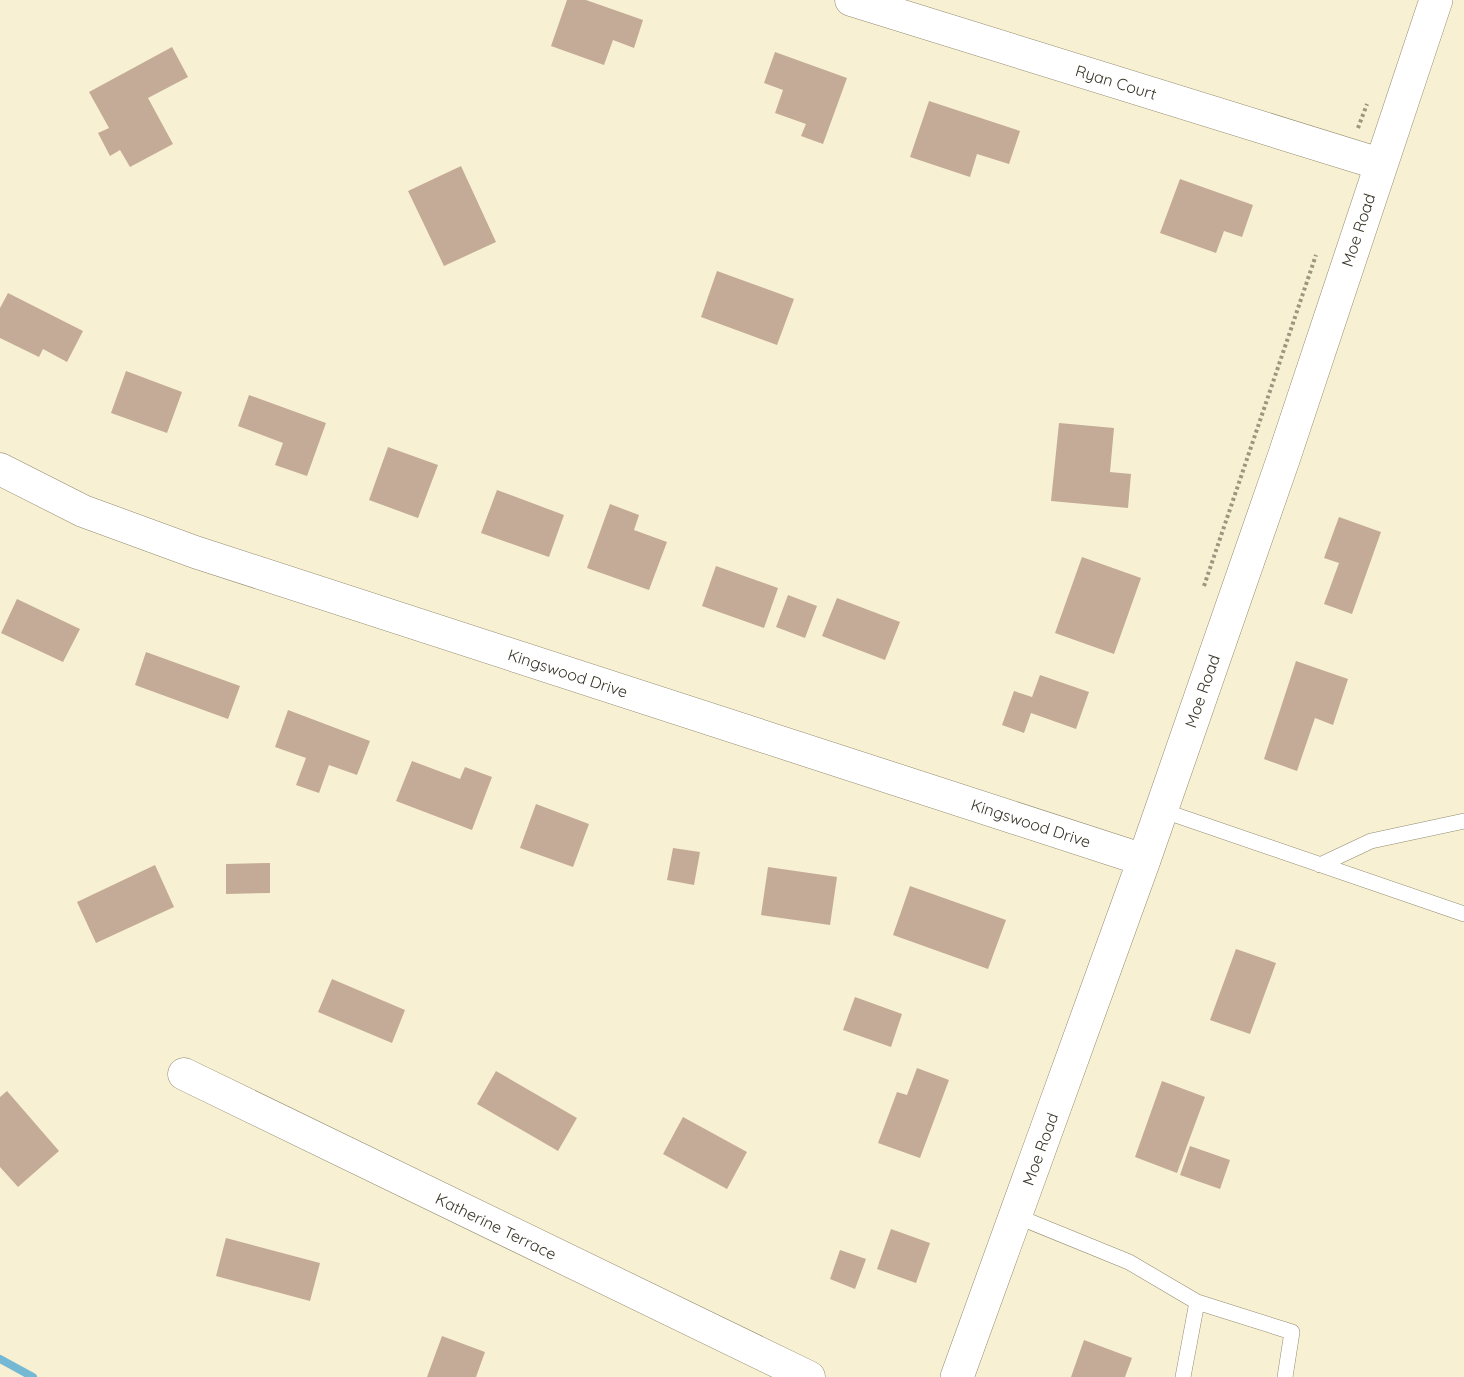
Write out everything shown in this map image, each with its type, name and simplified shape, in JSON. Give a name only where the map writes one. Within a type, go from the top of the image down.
[{"type":"street","name":"Ryan Court","points":[[852,0],[1380,164]]},
{"type":"street","name":"Moe Road","points":[[957,1377],[1161,810],[1284,457],[1436,0]]},
{"type":"street","name":"Kingswood Drive","points":[[0,469],[83,511],[195,552],[1143,860]]},
{"type":"street","name":"Katherine Terrace","points":[[184,1074],[809,1377]]},
{"type":"lane","points":[[1161,810],[1464,914]]},
{"type":"lane","points":[[1320,865],[1371,841],[1464,821]]},
{"type":"lane","points":[[1016,1216],[1130,1262],[1197,1302],[1292,1332],[1285,1377]]},
{"type":"lane","points":[[1183,1377],[1197,1302]]},
{"type":"building","points":[[567,0],[586,0],[643,20],[634,48],[613,40],[604,65],[551,46]]},
{"type":"building","points":[[172,47],[188,77],[148,98],[173,144],[130,167],[120,150],[110,156],[98,133],[109,128],[89,92]]},
{"type":"building","points":[[775,52],[847,78],[823,144],[801,136],[806,124],[775,113],[783,90],[764,83]]},
{"type":"building","points":[[929,101],[1020,131],[1009,164],[977,154],[970,177],[910,157]]},
{"type":"building","points":[[461,166],[496,242],[444,266],[408,191]]},
{"type":"building","points":[[1180,179],[1253,205],[1242,237],[1224,231],[1216,253],[1160,233]]},
{"type":"building","points":[[717,271],[794,299],[777,345],[701,317]]},
{"type":"building","points":[[8,293],[83,331],[67,362],[43,349],[39,357],[0,338],[0,308]]},
{"type":"building","points":[[126,371],[182,392],[167,433],[111,413]]},
{"type":"building","points":[[249,395],[326,423],[307,476],[275,465],[283,443],[238,426]]},
{"type":"building","points":[[1059,423],[1114,428],[1110,472],[1131,474],[1128,508],[1051,501]]},
{"type":"building","points":[[388,447],[438,465],[418,518],[369,500]]},
{"type":"building","points":[[497,490],[564,515],[549,557],[481,533]]},
{"type":"building","points":[[610,504],[639,515],[634,530],[667,542],[649,590],[587,568]]},
{"type":"building","points":[[1339,517],[1381,532],[1352,614],[1324,604],[1339,563],[1324,558]]},
{"type":"building","points":[[1082,557],[1141,578],[1114,654],[1055,633]]},
{"type":"building","points":[[716,566],[778,588],[764,628],[702,606]]},
{"type":"building","points":[[788,595],[817,606],[805,638],[776,627]]},
{"type":"building","points":[[837,598],[900,622],[885,660],[822,636]]},
{"type":"building","points":[[17,599],[80,629],[63,662],[1,633]]},
{"type":"building","points":[[146,652],[240,686],[228,719],[135,685]]},
{"type":"building","points":[[1296,661],[1348,679],[1333,725],[1315,718],[1297,771],[1264,759]]},
{"type":"building","points":[[1040,675],[1089,692],[1076,729],[1031,713],[1024,733],[1002,725],[1014,691],[1032,697]]},
{"type":"building","points":[[288,710],[370,741],[357,775],[329,765],[319,793],[296,785],[306,758],[275,747]]},
{"type":"building","points":[[412,761],[460,779],[465,767],[492,777],[472,830],[396,801]]},
{"type":"building","points":[[536,804],[589,824],[573,867],[520,848]]},
{"type":"building","points":[[673,848],[700,852],[694,885],[667,880]]},
{"type":"building","points":[[270,863],[270,893],[226,894],[226,864]]},
{"type":"building","points":[[155,865],[174,907],[96,943],[77,902]]},
{"type":"building","points":[[768,867],[837,877],[830,925],[761,915]]},
{"type":"building","points":[[910,886],[1006,920],[988,969],[893,935]]},
{"type":"building","points":[[1236,949],[1276,963],[1250,1034],[1210,1020]]},
{"type":"building","points":[[332,979],[405,1010],[392,1043],[318,1012]]},
{"type":"building","points":[[855,997],[902,1014],[891,1047],[843,1030]]},
{"type":"building","points":[[917,1068],[949,1080],[920,1158],[878,1143],[897,1092],[907,1095]]},
{"type":"building","points":[[496,1071],[577,1118],[558,1151],[477,1104]]},
{"type":"building","points":[[1162,1081],[1205,1097],[1177,1173],[1135,1157]]},
{"type":"building","points":[[7,1091],[59,1151],[18,1187],[0,1167],[0,1097]]},
{"type":"building","points":[[683,1117],[747,1152],[727,1189],[663,1154]]},
{"type":"building","points":[[1190,1146],[1230,1160],[1220,1189],[1180,1175]]},
{"type":"building","points":[[891,1229],[930,1243],[916,1283],[877,1269]]},
{"type":"building","points":[[226,1238],[320,1263],[310,1301],[216,1276]]},
{"type":"building","points":[[840,1250],[866,1259],[855,1289],[830,1279]]},
{"type":"building","points":[[442,1336],[485,1352],[476,1377],[427,1377]]},
{"type":"building","points":[[1084,1340],[1132,1358],[1125,1377],[1071,1377]]},
{"type":"waterway","points":[[0,1359],[33,1377]]}]
